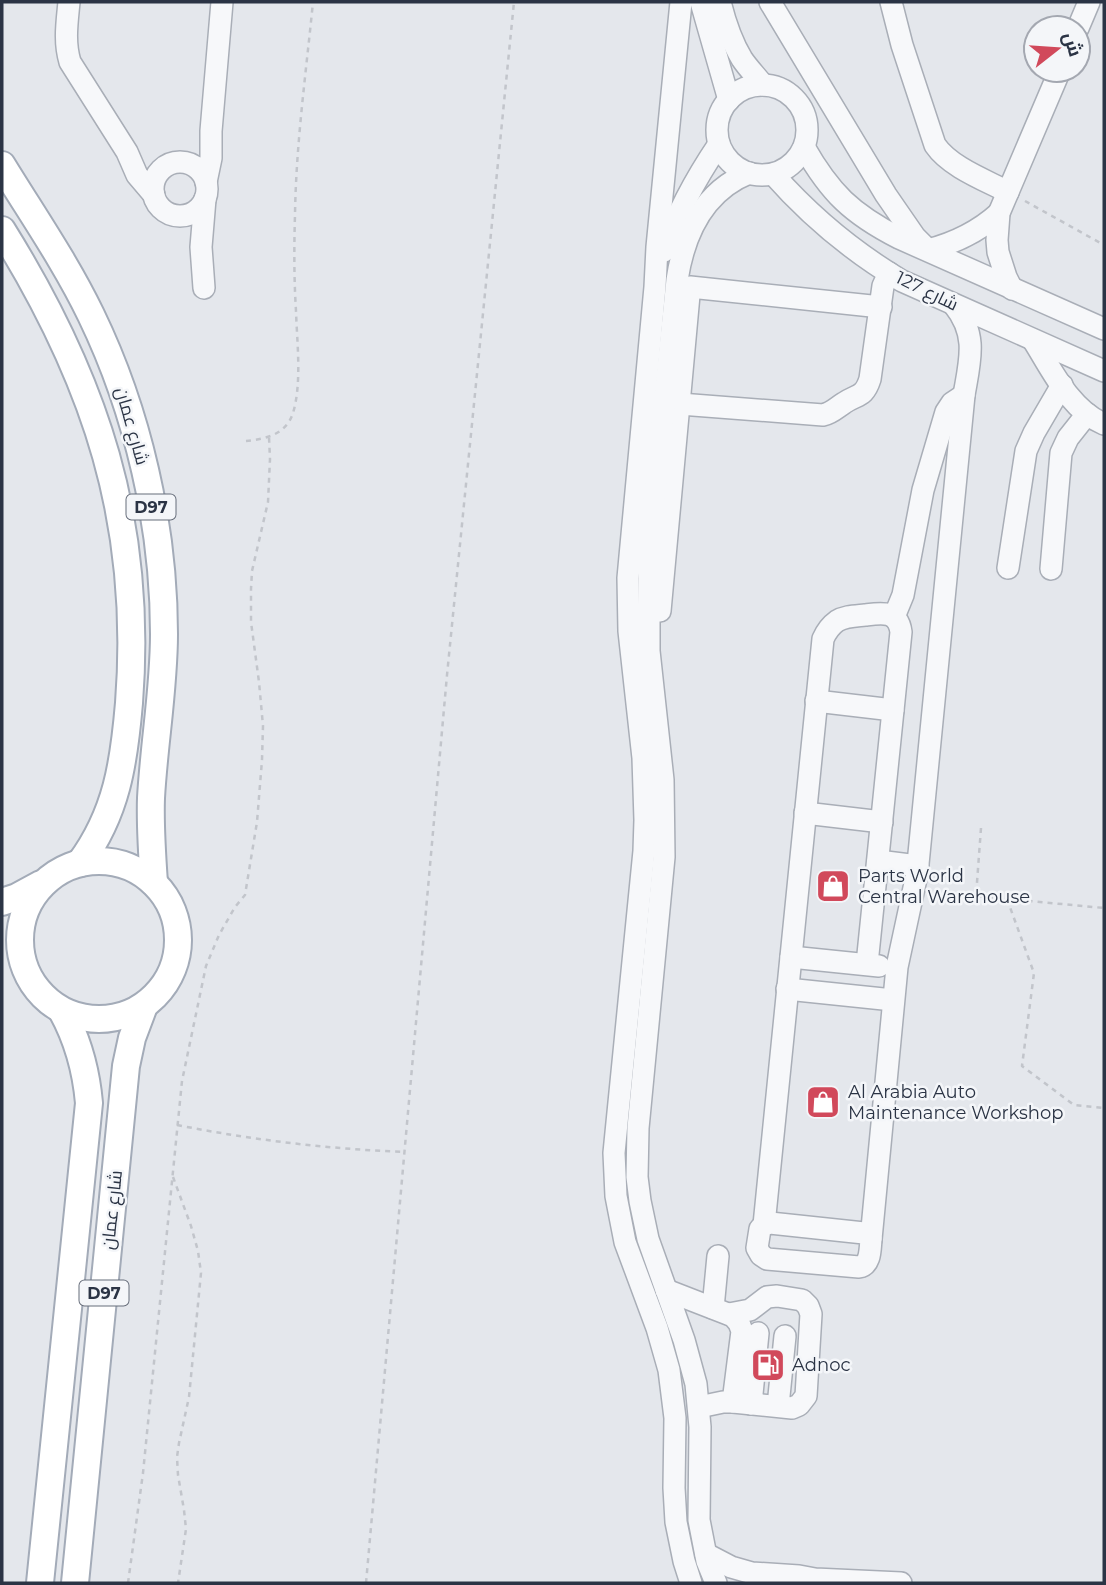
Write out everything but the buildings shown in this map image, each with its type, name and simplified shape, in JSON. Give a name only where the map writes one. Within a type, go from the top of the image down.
[{"type":"main road","name":"شارع عمان","points":[[2,165],[75,284],[96,326],[130,413],[147,482],[159,555],[164,630],[164,667],[151,799],[154,883]]},
{"type":"main road","name":"شارع عمان","points":[[2,230],[38,290],[85,392],[117,497],[128,570],[131,676],[122,766],[103,828],[80,863]]},
{"type":"main road","points":[[2,902],[34,889],[62,870],[80,863],[120,863],[138,871],[154,883],[166,899],[174,917],[178,937],[170,976],[159,992],[144,1006],[129,1014],[95,1020],[62,1011],[35,988],[26,972],[20,933],[28,905],[46,881]]},
{"type":"main road","points":[[2,959],[26,972]]},
{"type":"main road","name":"شارع عمان","points":[[75,1583],[127,1066],[132,1038],[144,1006]]},
{"type":"main road","name":"شارع عمان","points":[[40,1583],[89,1103],[80,1050],[62,1011]]},
{"type":"street","points":[[68,2],[65,35],[70,62],[127,152],[137,176],[167,213],[181,216],[196,211],[205,191],[199,171],[193,166],[145,161],[127,152]]},
{"type":"street","points":[[204,288],[201,247],[205,191],[211,158],[222,2]]},
{"type":"street","points":[[681,2],[628,578],[628,631],[644,768],[645,820],[614,1175],[625,1242],[657,1328],[669,1370],[675,1418],[676,1522],[691,1583]]},
{"type":"street","points":[[701,2],[729,100]]},
{"type":"street","points":[[720,2],[725,22],[743,61],[763,85]]},
{"type":"street","points":[[770,2],[886,195],[915,237],[928,250],[973,233],[999,213]]},
{"type":"street","points":[[891,2],[902,45],[935,145],[951,162],[1008,192]]},
{"type":"street","points":[[1012,289],[999,252],[999,213],[1054,84]]},
{"type":"street","points":[[763,85],[790,94],[800,105],[806,119],[807,133],[804,147],[797,159],[786,169],[758,176],[734,165],[725,156],[717,132],[722,110],[729,100],[739,91],[763,85]]},
{"type":"street","points":[[154,195],[155,180],[200,146],[211,131]]},
{"type":"street","points":[[655,287],[677,216],[696,179],[719,144]]},
{"type":"street","name":"شارع 127","points":[[804,147],[833,192],[852,210],[874,225],[1104,329]]},
{"type":"street","points":[[716,1583],[699,1520],[701,1446],[699,1407],[691,1362],[653,1257],[643,1220],[637,1165],[638,1128],[664,857],[661,745],[649,651],[648,606],[653,510],[682,253],[692,227],[707,203],[722,188],[749,173]]},
{"type":"street","name":"شارع 127","points":[[773,174],[823,226],[902,281],[1104,371]]},
{"type":"street","points":[[181,216],[201,247]]},
{"type":"street","points":[[651,672],[660,612],[680,404],[692,227]]},
{"type":"street","points":[[680,404],[818,415],[834,412],[861,395],[868,385],[883,286],[889,273]]},
{"type":"street","points":[[690,287],[881,307]]},
{"type":"street","points":[[871,1239],[861,1232],[770,1223],[760,1229],[757,1248],[767,1259],[862,1267],[868,1263],[871,1239],[893,1000],[897,967],[918,866],[964,395],[971,357],[967,325],[954,304]]},
{"type":"street","points":[[971,357],[991,336],[1010,330]]},
{"type":"street","points":[[1032,340],[1081,409],[1096,419],[1068,438],[1061,453],[1051,569]]},
{"type":"street","points":[[1008,568],[1026,451],[1062,385]]},
{"type":"street","points":[[894,617],[903,595],[923,490],[946,412],[952,403],[964,395]]},
{"type":"street","points":[[764,1225],[823,639],[830,626],[843,618],[885,613],[898,621],[901,632],[867,964]]},
{"type":"street","points":[[816,701],[893,710]]},
{"type":"street","points":[[805,813],[882,822]]},
{"type":"street","points":[[878,861],[918,866]]},
{"type":"street","points":[[874,895],[912,900]]},
{"type":"street","points":[[790,957],[897,967]]},
{"type":"street","points":[[787,989],[893,1000]]},
{"type":"street","points":[[718,1256],[736,1322],[742,1403]]},
{"type":"street","points":[[666,1290],[736,1322],[785,1336],[810,1339]]},
{"type":"street","points":[[736,1322],[738,1314],[772,1296],[798,1298],[805,1302],[810,1310],[810,1339],[781,1372],[742,1403]]},
{"type":"street","points":[[736,1322],[781,1372]]},
{"type":"street","points":[[699,1407],[723,1402],[778,1406],[785,1336]]},
{"type":"street","points":[[706,1554],[731,1567],[752,1573],[901,1583]]},
{"type":"street","points":[[765,1583],[815,1579]]},
{"type":"path","points":[[246,441],[269,437],[283,428],[293,412],[298,351],[295,211],[299,134],[313,2]]},
{"type":"path","points":[[366,1583],[447,675],[514,2]]},
{"type":"path","points":[[1008,192],[1104,245]]},
{"type":"path","points":[[128,1583],[144,1460],[182,1081],[206,967],[219,935],[244,895],[253,850],[261,783],[263,726],[251,622],[250,589],[268,502],[269,437]]},
{"type":"path","points":[[981,828],[976,896],[1104,908]]},
{"type":"path","points":[[1007,898],[1034,973],[1022,1066],[1074,1105],[1104,1108]]},
{"type":"path","points":[[177,1125],[300,1145],[405,1152]]},
{"type":"path","points":[[172,1174],[191,1226],[201,1273],[189,1397],[177,1457],[186,1529],[178,1583]]},
{"type":"place","name":"Parts World Central Warehouse","points":[[833,886]]},
{"type":"place","name":"Al Arabia Auto Maintenance Workshop","points":[[823,1102]]},
{"type":"place","name":"Adnoc","points":[[768,1365]]}]
